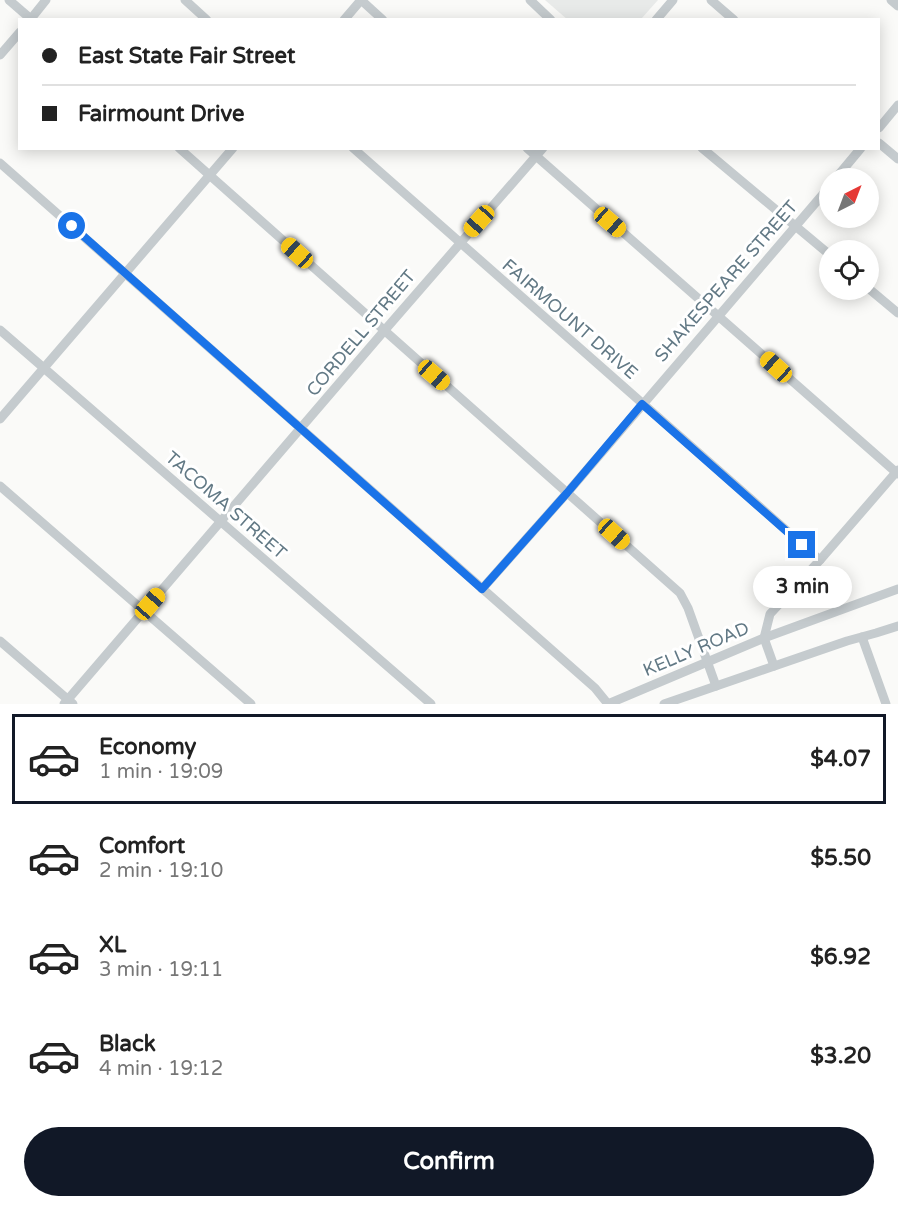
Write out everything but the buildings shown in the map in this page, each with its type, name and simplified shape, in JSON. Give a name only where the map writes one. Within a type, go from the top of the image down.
[{"type":"street","points":[[9,0],[30,18]]},
{"type":"street","points":[[32,18],[46,0]]},
{"type":"street","points":[[185,0],[205,18]]},
{"type":"street","points":[[346,18],[361,0],[381,18]]},
{"type":"street","points":[[530,0],[549,18]]},
{"type":"street","points":[[658,18],[673,0]]},
{"type":"street","points":[[711,0],[732,18]]},
{"type":"street","points":[[891,0],[898,6]]},
{"type":"street","points":[[0,55],[18,34]]},
{"type":"street","points":[[880,127],[898,105]]},
{"type":"street","points":[[880,144],[898,159]]},
{"type":"street","points":[[180,150],[680,593],[688,608],[716,686]]},
{"type":"street","points":[[0,419],[231,150]]},
{"type":"street","name":"FAIRMOUNT DRIVE","points":[[355,150],[820,560]]},
{"type":"street","points":[[529,150],[897,472],[770,614],[764,638],[774,666]]},
{"type":"street","name":"CORDELL STREET","points":[[68,703],[541,150]]},
{"type":"street","points":[[704,150],[819,246]]},
{"type":"street","points":[[844,168],[859,150]]},
{"type":"street","points":[[0,164],[595,688],[608,704]]},
{"type":"street","name":"SHAKESPEARE STREET","points":[[482,589],[819,199]]},
{"type":"street","points":[[879,297],[898,313]]},
{"type":"street","name":"TACOMA STREET","points":[[0,330],[431,704]]},
{"type":"street","points":[[0,486],[251,704]]},
{"type":"street","name":"KELLY ROAD","points":[[608,704],[764,638],[898,589]]},
{"type":"street","points":[[671,703],[774,666],[898,626]]},
{"type":"street","points":[[862,637],[886,704]]},
{"type":"street","points":[[0,641],[68,703]]},
{"type":"shaded area","points":[[545,0],[658,0],[642,18],[566,18]]},
{"type":"route","points":[[72,226],[482,589],[642,404],[802,545]]}]
